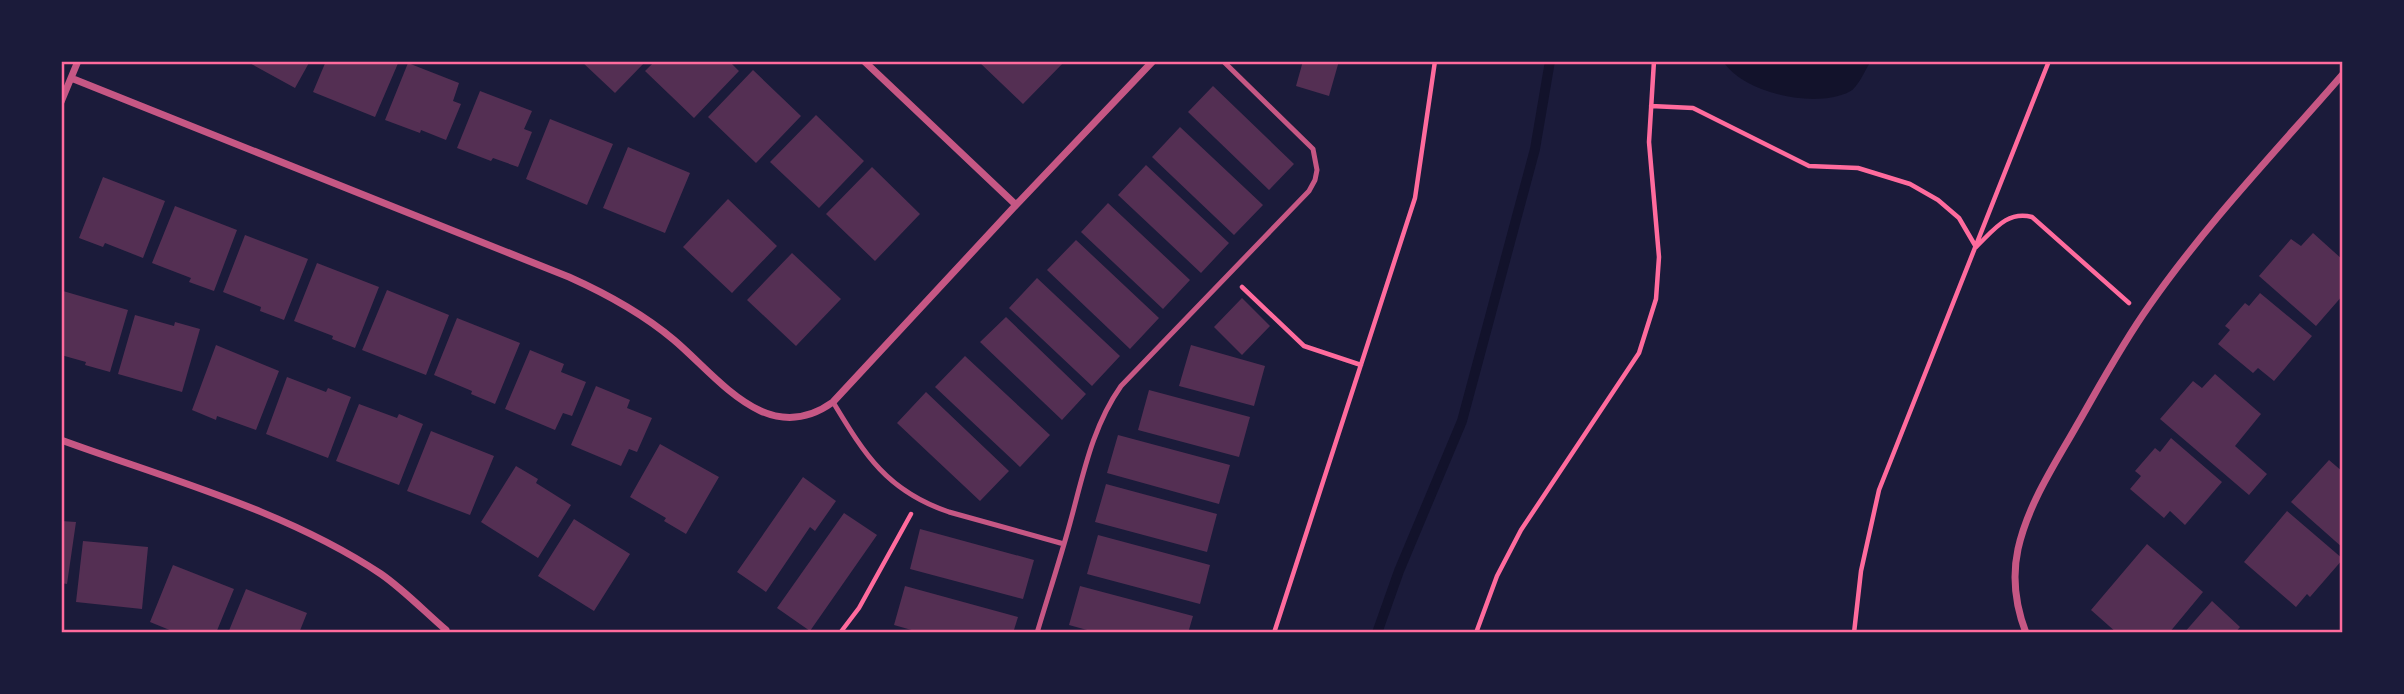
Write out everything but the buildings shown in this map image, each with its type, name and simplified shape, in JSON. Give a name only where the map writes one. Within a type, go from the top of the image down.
[{"type":"street","points":[[61,102],[78,61]]},
{"type":"street","points":[[864,61],[1016,205]]},
{"type":"street","points":[[71,78],[569,277],[610,296],[640,314],[674,340],[737,398],[766,414],[781,417],[803,415],[833,402],[1153,61]]},
{"type":"street","points":[[2026,633],[2017,605],[2015,587],[2017,551],[2046,480],[2143,316],[2181,263],[2343,74]]},
{"type":"street","points":[[61,440],[270,515],[324,540],[383,576],[446,630]]},
{"type":"lane","points":[[1037,633],[1093,442],[1108,405],[1121,386],[1309,191],[1315,180],[1317,170],[1313,149],[1223,61]]},
{"type":"lane","points":[[833,402],[859,445],[881,471],[918,500],[949,512],[1065,544]]},
{"type":"path","points":[[1274,633],[1415,198],[1435,61]]},
{"type":"path","points":[[1476,633],[1497,576],[1521,530],[1639,353],[1656,299],[1659,257],[1649,142],[1654,61]]},
{"type":"path","points":[[1854,633],[1861,571],[1879,491],[2049,61]]},
{"type":"path","points":[[1651,106],[1692,108],[1809,166],[1858,168],[1910,184],[1938,200],[1959,218],[1976,247]]},
{"type":"path","points":[[1976,247],[2006,219],[2022,214],[2032,217],[2143,316]]},
{"type":"path","points":[[1229,274],[1304,346],[1361,365]]},
{"type":"path","points":[[840,633],[859,608],[918,500]]},
{"type":"shaded area","points":[[1723,61],[1871,61],[1852,90],[1834,97],[1817,99],[1780,95],[1762,89],[1746,82]]},
{"type":"waterway","points":[[1377,633],[1399,571],[1462,421],[1535,149],[1550,61]]}]
